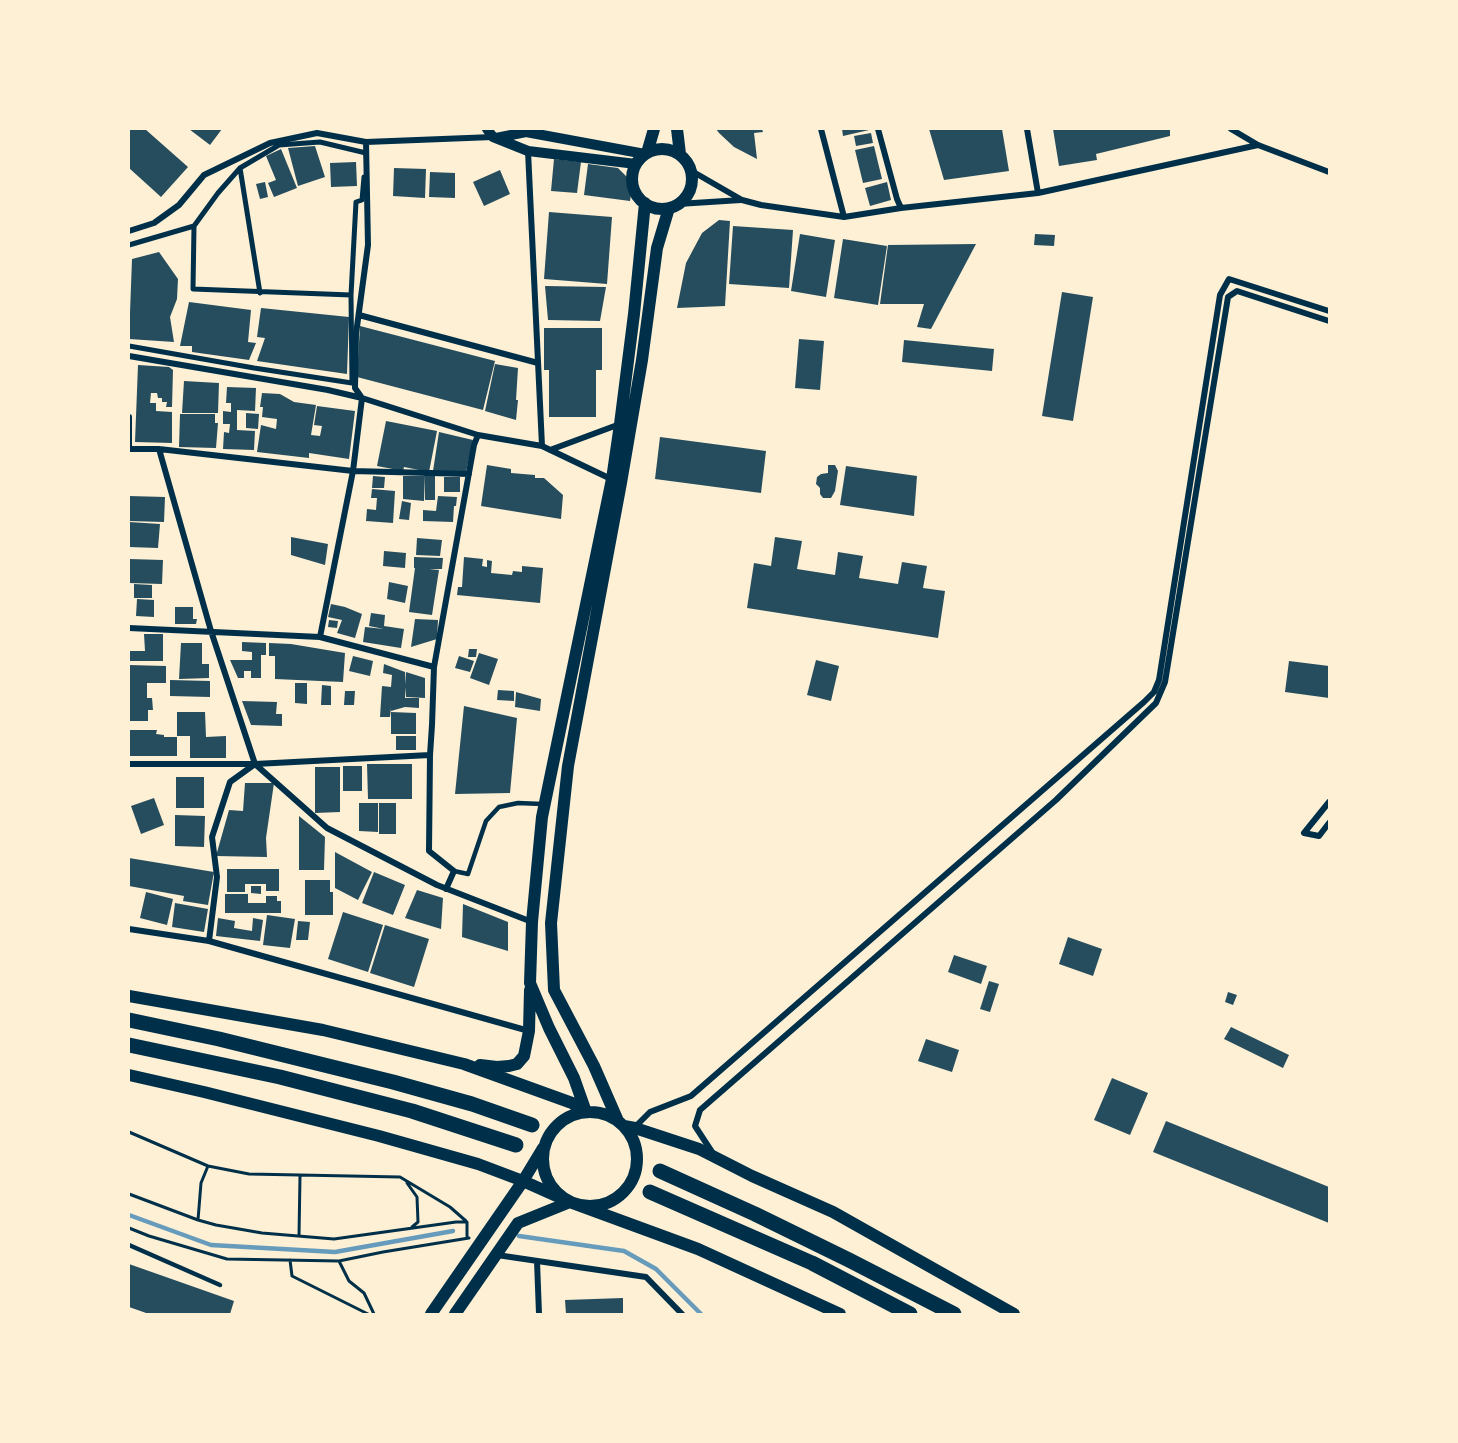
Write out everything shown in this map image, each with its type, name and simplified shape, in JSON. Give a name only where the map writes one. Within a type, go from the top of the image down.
[{"type":"highway","points":[[129,1020],[219,1039],[393,1082],[472,1104],[532,1125]]},
{"type":"highway","points":[[129,1046],[280,1077],[412,1111],[516,1145]]},
{"type":"highway","points":[[660,1171],[755,1214],[954,1314]]},
{"type":"highway","points":[[651,1192],[812,1263],[910,1314]]},
{"type":"main road","points":[[646,154],[654,129]]},
{"type":"main road","points":[[677,129],[680,154]]},
{"type":"main road","points":[[654,150],[671,150],[680,154],[686,161],[692,179],[686,197],[673,206],[660,209],[645,203],[634,190],[632,181],[636,164],[654,150]]},
{"type":"main road","points":[[464,1064],[509,1066],[517,1064],[524,1056],[529,1031],[531,922],[542,817],[612,479],[634,314],[645,203]]},
{"type":"main road","points":[[545,1144],[542,1161],[546,1178],[556,1192],[570,1202],[584,1206],[600,1205],[614,1199],[625,1190],[633,1176],[637,1161],[635,1146],[554,990],[551,923],[568,766],[623,472],[642,360],[657,248],[673,206]]},
{"type":"main road","points":[[530,982],[549,1028],[574,1078],[586,1112]]},
{"type":"main road","points":[[129,996],[323,1030],[464,1064],[572,1103],[586,1112]]},
{"type":"main road","points":[[129,1075],[379,1136],[478,1164],[570,1202],[698,1249],[840,1314]]},
{"type":"main road","points":[[431,1314],[523,1181],[552,1131],[562,1120],[586,1112],[605,1114],[626,1125],[699,1149],[752,1176],[834,1212],[1014,1314]]},
{"type":"main road","points":[[455,1314],[518,1223],[570,1202]]},
{"type":"street","points":[[821,129],[844,217]]},
{"type":"street","points":[[878,129],[901,208]]},
{"type":"street","points":[[1027,129],[1038,193]]},
{"type":"street","points":[[1231,129],[1258,145],[1329,172]]},
{"type":"street","points":[[129,231],[154,223],[179,205],[204,175],[270,143],[315,131],[366,142],[526,132],[646,154]]},
{"type":"street","points":[[492,135],[528,151],[636,164]]},
{"type":"street","points":[[351,295],[194,289],[194,226],[240,168],[279,145],[320,142],[366,153]]},
{"type":"street","points":[[320,637],[353,471],[362,398],[355,388],[356,334],[368,245],[366,142]]},
{"type":"street","points":[[690,170],[742,200],[761,205],[844,217],[901,208],[1038,193],[1258,145]]},
{"type":"street","points":[[528,151],[542,446]]},
{"type":"street","points":[[129,346],[352,383],[351,295],[356,202],[362,200],[366,153]]},
{"type":"street","points":[[240,168],[260,292]]},
{"type":"street","points":[[673,206],[742,200]]},
{"type":"street","points":[[129,245],[194,226]]},
{"type":"street","points":[[626,1125],[650,1112],[691,1096],[1154,692],[1159,680],[1220,295],[1229,279],[1329,311]]},
{"type":"street","points":[[716,1157],[695,1126],[699,1110],[1056,800],[1156,703],[1165,682],[1228,297],[1238,291],[1329,321]]},
{"type":"street","points":[[359,315],[538,363]]},
{"type":"street","points":[[129,356],[328,390],[362,398],[478,435],[542,446],[612,479]]},
{"type":"street","points":[[129,417],[129,449],[159,449],[353,471],[469,474]]},
{"type":"street","points":[[550,450],[620,424]]},
{"type":"street","points":[[446,889],[454,871],[429,851],[434,667],[474,445],[478,435]]},
{"type":"street","points":[[159,449],[212,631],[255,764],[327,828],[437,885],[531,922]]},
{"type":"street","points":[[129,628],[320,637],[434,667]]},
{"type":"street","points":[[129,764],[255,764],[430,755]]},
{"type":"street","points":[[209,941],[217,877],[212,837],[230,782],[255,764]]},
{"type":"street","points":[[1329,802],[1304,833],[1319,836],[1329,823]]},
{"type":"street","points":[[129,929],[209,941],[529,1031]]},
{"type":"street","points":[[497,1255],[646,1277],[682,1314]]},
{"type":"street","points":[[537,1261],[539,1314]]},
{"type":"lane","points":[[454,871],[468,874],[486,821],[499,807],[518,802],[545,804]]},
{"type":"lane","points":[[129,1245],[220,1285]]},
{"type":"path","points":[[129,1132],[208,1166],[249,1174],[400,1178],[450,1207],[467,1222],[467,1238]]},
{"type":"path","points":[[198,1220],[201,1183],[208,1166]]},
{"type":"path","points":[[299,1236],[300,1176]]},
{"type":"path","points":[[406,1181],[417,1197],[418,1222],[412,1228]]},
{"type":"path","points":[[129,1194],[216,1225],[262,1233],[334,1239],[467,1222]]},
{"type":"path","points":[[129,1228],[227,1259],[339,1261],[486,1235]]},
{"type":"path","points":[[290,1260],[292,1276],[368,1314]]},
{"type":"path","points":[[339,1261],[349,1281],[364,1293],[375,1314]]},
{"type":"building","points":[[129,129],[145,129],[188,167],[161,197],[129,168]]},
{"type":"building","points":[[189,129],[222,129],[210,145]]},
{"type":"building","points":[[716,129],[762,129],[763,132],[754,133],[757,159],[734,147]]},
{"type":"building","points":[[842,129],[868,129],[869,130],[843,136]]},
{"type":"building","points":[[929,129],[1002,129],[1009,171],[944,180]]},
{"type":"building","points":[[1053,129],[1170,129],[1170,136],[1096,154],[1097,160],[1059,166]]},
{"type":"building","points":[[871,133],[873,143],[856,146],[854,136]]},
{"type":"building","points":[[315,146],[325,177],[298,186],[288,148]]},
{"type":"building","points":[[874,146],[882,179],[863,183],[855,150]]},
{"type":"building","points":[[281,149],[297,188],[274,197],[268,183],[276,180],[266,156]]},
{"type":"building","points":[[554,159],[581,162],[577,193],[551,191]]},
{"type":"building","points":[[356,162],[357,186],[331,187],[330,163]]},
{"type":"building","points":[[588,164],[618,168],[627,177],[630,201],[584,195]]},
{"type":"building","points":[[394,168],[426,169],[425,198],[393,196]]},
{"type":"building","points":[[500,170],[510,194],[484,206],[473,182]]},
{"type":"building","points":[[430,172],[455,173],[455,198],[429,197]]},
{"type":"building","points":[[265,182],[268,197],[260,199],[256,184]]},
{"type":"building","points":[[887,182],[891,200],[870,206],[865,188]]},
{"type":"building","points":[[549,212],[612,217],[607,284],[544,279]]},
{"type":"building","points":[[719,220],[730,221],[725,306],[677,308],[686,263],[702,233]]},
{"type":"building","points":[[733,226],[793,230],[789,288],[729,284]]},
{"type":"building","points":[[800,234],[835,240],[826,297],[791,291]]},
{"type":"building","points":[[1035,234],[1055,235],[1054,246],[1034,245]]},
{"type":"building","points":[[843,239],[887,246],[878,305],[834,298]]},
{"type":"building","points":[[976,244],[931,329],[917,327],[924,304],[880,304],[888,245]]},
{"type":"building","points":[[159,252],[178,279],[177,299],[170,317],[174,342],[129,339],[132,259]]},
{"type":"building","points":[[545,286],[606,287],[600,321],[548,320]]},
{"type":"building","points":[[1062,292],[1093,297],[1073,421],[1042,416]]},
{"type":"building","points":[[189,302],[251,310],[248,342],[256,343],[249,360],[192,352],[192,346],[180,346]]},
{"type":"building","points":[[261,308],[349,317],[347,374],[257,361],[265,338],[257,337]]},
{"type":"building","points":[[360,326],[495,361],[483,410],[357,377]]},
{"type":"building","points":[[544,328],[602,328],[602,370],[596,370],[596,417],[549,417],[549,370],[544,370]]},
{"type":"building","points":[[799,339],[824,341],[820,390],[795,388]]},
{"type":"building","points":[[904,340],[994,349],[992,371],[902,362]]},
{"type":"building","points":[[495,364],[518,368],[516,420],[485,411]]},
{"type":"building","points":[[138,365],[169,367],[173,370],[172,407],[166,407],[167,402],[162,402],[162,398],[158,398],[157,393],[151,393],[150,403],[156,403],[156,411],[172,412],[172,443],[135,442]]},
{"type":"building","points":[[184,381],[219,383],[218,413],[182,413]]},
{"type":"building","points":[[227,387],[256,388],[255,411],[237,410],[237,430],[255,431],[254,450],[223,449],[224,432],[229,433],[230,424],[223,424],[223,411],[231,412],[231,403],[226,403]]},
{"type":"building","points":[[262,393],[280,394],[294,402],[316,405],[311,435],[320,436],[322,426],[314,425],[317,406],[355,411],[349,459],[309,453],[309,458],[257,452],[261,425],[276,429],[277,419],[262,417],[263,407],[260,407]]},
{"type":"building","points":[[246,413],[259,414],[258,429],[246,428]]},
{"type":"building","points":[[180,414],[215,414],[215,423],[218,423],[216,448],[179,447]]},
{"type":"building","points":[[386,421],[437,431],[429,472],[404,467],[403,471],[377,466]]},
{"type":"building","points":[[439,432],[473,440],[466,472],[433,471]]},
{"type":"building","points":[[660,437],[766,451],[761,493],[655,479]]},
{"type":"building","points":[[487,465],[511,469],[511,473],[544,478],[563,495],[561,519],[481,506]]},
{"type":"building","points":[[828,465],[835,465],[838,471],[835,491],[831,498],[823,498],[816,484],[817,477],[828,473]]},
{"type":"building","points":[[846,466],[917,476],[914,516],[840,505]]},
{"type":"building","points":[[424,475],[435,475],[435,500],[425,500]]},
{"type":"building","points":[[373,476],[385,477],[384,488],[372,488]]},
{"type":"building","points":[[403,476],[424,476],[424,501],[403,499]]},
{"type":"building","points":[[444,477],[460,477],[460,492],[444,492]]},
{"type":"building","points":[[372,489],[395,491],[393,523],[366,521],[367,509],[376,510],[377,498],[371,498]]},
{"type":"building","points":[[129,496],[165,497],[164,522],[129,521]]},
{"type":"building","points":[[438,496],[457,497],[453,522],[423,521],[423,510],[436,511]]},
{"type":"building","points":[[402,501],[411,503],[409,520],[399,519]]},
{"type":"building","points":[[129,522],[160,524],[158,548],[129,547]]},
{"type":"building","points":[[291,537],[328,544],[325,565],[291,555]]},
{"type":"building","points":[[775,537],[802,541],[797,569],[835,575],[838,552],[863,556],[859,578],[898,584],[902,562],[927,566],[923,588],[945,591],[938,638],[747,608],[754,563],[771,566]]},
{"type":"building","points":[[417,538],[442,540],[440,556],[416,555]]},
{"type":"building","points":[[384,551],[406,553],[405,568],[383,566]]},
{"type":"building","points":[[414,557],[443,558],[442,569],[429,569],[439,570],[432,615],[409,612],[415,568]]},
{"type":"building","points":[[464,557],[483,559],[482,566],[487,567],[487,560],[492,561],[491,573],[512,575],[513,571],[522,572],[522,566],[543,568],[540,603],[457,595],[458,587],[462,587]]},
{"type":"building","points":[[129,559],[163,560],[162,584],[129,583]]},
{"type":"building","points":[[389,582],[408,586],[405,603],[387,599]]},
{"type":"building","points":[[134,584],[152,585],[152,598],[134,598]]},
{"type":"building","points":[[137,599],[154,600],[154,617],[136,616]]},
{"type":"building","points":[[331,604],[362,614],[355,638],[337,633],[342,620],[328,617]]},
{"type":"building","points":[[175,607],[193,607],[193,619],[197,619],[196,624],[175,624]]},
{"type":"building","points":[[371,613],[385,615],[384,626],[404,629],[401,648],[363,642],[365,627],[384,629],[369,626]]},
{"type":"building","points":[[415,619],[438,620],[437,639],[411,647]]},
{"type":"building","points":[[329,620],[338,621],[337,628],[328,627]]},
{"type":"building","points":[[144,634],[163,634],[163,661],[129,661],[129,651],[145,651]]},
{"type":"building","points":[[242,642],[266,643],[266,655],[261,655],[261,678],[251,678],[251,671],[244,671],[244,678],[238,678],[230,660],[252,660],[252,652],[242,651]]},
{"type":"building","points":[[181,643],[202,643],[202,664],[209,664],[209,678],[179,679]]},
{"type":"building","points":[[269,643],[291,644],[345,653],[343,682],[275,679],[275,656],[269,656]]},
{"type":"building","points":[[469,649],[477,649],[476,657],[468,657]]},
{"type":"building","points":[[479,653],[498,659],[489,685],[470,678]]},
{"type":"building","points":[[353,656],[373,661],[370,676],[349,671]]},
{"type":"building","points":[[459,656],[474,661],[470,672],[455,668]]},
{"type":"building","points":[[816,660],[839,666],[831,701],[807,695]]},
{"type":"building","points":[[1289,661],[1329,666],[1329,698],[1285,692]]},
{"type":"building","points":[[384,664],[405,672],[405,685],[406,672],[425,678],[425,698],[406,697],[405,687],[405,698],[419,698],[419,708],[405,707],[391,711],[391,708],[390,717],[380,717],[382,686],[391,687],[392,675],[383,673]]},
{"type":"building","points":[[129,665],[166,666],[166,683],[147,683],[147,698],[152,698],[153,710],[148,710],[148,721],[129,721]]},
{"type":"building","points":[[170,680],[210,681],[210,697],[170,696]]},
{"type":"building","points":[[295,683],[307,683],[307,704],[295,703]]},
{"type":"building","points":[[322,685],[331,686],[331,705],[321,705]]},
{"type":"building","points":[[498,690],[514,691],[514,701],[497,700]]},
{"type":"building","points":[[345,691],[355,691],[354,705],[344,705]]},
{"type":"building","points":[[516,692],[541,699],[540,711],[515,707]]},
{"type":"building","points":[[242,701],[277,702],[276,714],[282,714],[282,726],[251,725]]},
{"type":"building","points":[[464,706],[517,718],[510,793],[455,794]]},
{"type":"building","points":[[177,712],[205,712],[206,737],[226,736],[226,758],[190,758],[190,736],[177,736]]},
{"type":"building","points":[[391,712],[416,713],[416,734],[391,734]]},
{"type":"building","points":[[129,730],[157,730],[156,734],[164,735],[164,737],[177,737],[177,756],[129,756]]},
{"type":"building","points":[[396,736],[416,736],[416,750],[396,750]]},
{"type":"building","points":[[367,764],[412,764],[412,799],[368,799]]},
{"type":"building","points":[[343,766],[362,766],[362,791],[343,791]]},
{"type":"building","points":[[315,767],[340,767],[340,812],[315,813]]},
{"type":"building","points":[[176,777],[204,777],[204,808],[176,808]]},
{"type":"building","points":[[245,783],[274,783],[266,838],[267,857],[216,856],[229,810],[243,811]]},
{"type":"building","points":[[154,798],[164,825],[141,834],[131,806]]},
{"type":"building","points":[[359,803],[378,803],[378,832],[359,831]]},
{"type":"building","points":[[379,803],[396,803],[396,834],[379,834]]},
{"type":"building","points":[[175,815],[205,816],[204,847],[175,846]]},
{"type":"building","points":[[299,816],[325,837],[324,870],[299,870]]},
{"type":"building","points":[[335,852],[372,872],[358,900],[335,888]]},
{"type":"building","points":[[129,858],[214,872],[208,905],[183,901],[184,896],[129,886]]},
{"type":"building","points":[[227,869],[279,869],[279,891],[266,891],[266,884],[245,884],[245,892],[227,892]]},
{"type":"building","points":[[374,872],[405,885],[393,915],[362,903]]},
{"type":"building","points":[[305,880],[330,880],[330,892],[333,892],[333,915],[305,915]]},
{"type":"building","points":[[251,886],[261,886],[261,894],[251,893]]},
{"type":"building","points":[[417,890],[443,898],[441,929],[405,918]]},
{"type":"building","points":[[146,892],[173,899],[167,925],[140,918]]},
{"type":"building","points":[[225,894],[248,894],[248,903],[266,903],[266,896],[277,896],[277,901],[281,901],[281,913],[225,913]]},
{"type":"building","points":[[175,903],[208,909],[204,932],[172,927]]},
{"type":"building","points":[[463,904],[508,922],[508,951],[462,937]]},
{"type":"building","points":[[343,912],[383,925],[368,972],[328,959]]},
{"type":"building","points":[[267,915],[295,919],[290,948],[263,945]]},
{"type":"building","points":[[218,918],[235,921],[234,928],[252,931],[253,918],[263,920],[260,941],[216,936]]},
{"type":"building","points":[[298,921],[310,922],[308,940],[296,940]]},
{"type":"building","points":[[385,925],[429,939],[414,987],[370,973]]},
{"type":"building","points":[[1068,937],[1102,949],[1093,976],[1059,964]]},
{"type":"building","points":[[954,955],[987,966],[981,984],[948,972]]},
{"type":"building","points":[[989,981],[999,984],[990,1012],[980,1009]]},
{"type":"building","points":[[1228,992],[1237,995],[1233,1005],[1225,1002]]},
{"type":"building","points":[[1231,1027],[1289,1055],[1283,1068],[1224,1039]]},
{"type":"building","points":[[926,1039],[959,1050],[952,1072],[918,1061]]},
{"type":"building","points":[[1112,1078],[1148,1093],[1130,1135],[1094,1120]]},
{"type":"building","points":[[1166,1121],[1329,1187],[1329,1223],[1153,1152]]},
{"type":"building","points":[[129,1264],[234,1301],[230,1314],[149,1314],[129,1307]]},
{"type":"building","points":[[623,1298],[623,1314],[566,1314],[565,1300]]},
{"type":"waterway","points":[[129,1215],[211,1245],[335,1252],[453,1231]]},
{"type":"waterway","points":[[519,1236],[624,1251],[656,1269],[701,1314]]}]
